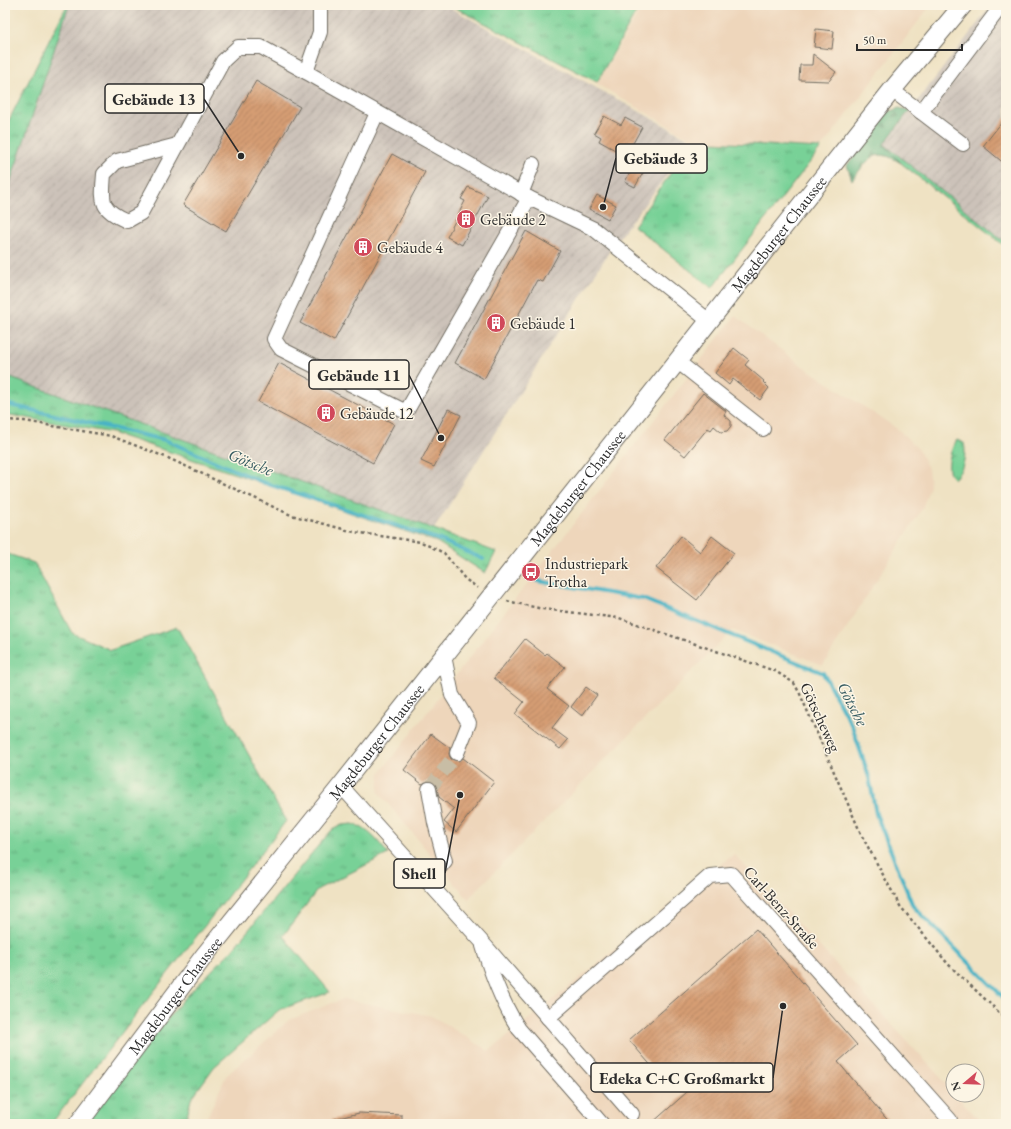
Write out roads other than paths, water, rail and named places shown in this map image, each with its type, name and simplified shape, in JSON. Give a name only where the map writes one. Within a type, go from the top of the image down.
[{"type":"main road","name":"Magdeburger Chaussee","points":[[78,1124],[204,956],[444,656],[485,594],[677,361],[892,90],[963,5]]},
{"type":"street","points":[[306,72],[320,32],[320,5]]},
{"type":"street","points":[[921,112],[1002,5]]},
{"type":"street","points":[[177,145],[117,161],[104,174],[102,201],[112,215],[127,221],[141,213],[223,61],[238,47],[261,47],[525,196],[594,229],[709,321]]},
{"type":"street","points":[[892,90],[963,144]]},
{"type":"street","points":[[377,113],[274,338],[281,348],[406,412],[525,196],[533,164]]},
{"type":"street","points":[[677,361],[763,429]]},
{"type":"street","points":[[444,656],[452,695],[469,723],[457,753]]},
{"type":"street","points":[[341,786],[428,881],[632,1114]]},
{"type":"street","points":[[428,881],[445,861],[435,823],[429,790]]},
{"type":"street","name":"Carl-Benz-Straße","points":[[548,1018],[710,876],[731,874],[950,1120]]},
{"type":"street","points":[[482,942],[493,978],[515,1023],[533,1046],[602,1124]]},
{"type":"waterway","name":"Götsche","points":[[5,404],[165,440],[262,482],[440,540],[483,559]]},
{"type":"waterway","name":"Götsche","points":[[538,581],[643,599],[823,673],[852,726],[869,777],[876,814],[913,906],[1006,1000]]},
{"type":"tunnel","points":[[429,789],[457,753]]},
{"type":"place","name":"Gebäude 13","points":[[241,156]]},
{"type":"place","name":"Gebäude 3","points":[[603,207]]},
{"type":"place","name":"Gebäude 2","points":[[466,219]]},
{"type":"place","name":"Gebäude 4","points":[[363,247]]},
{"type":"place","name":"Gebäude 1","points":[[496,323]]},
{"type":"place","name":"Gebäude 12","points":[[326,413]]},
{"type":"place","name":"Gebäude 11","points":[[441,438]]},
{"type":"place","name":"Industriepark Trotha","points":[[531,572]]},
{"type":"place","name":"Shell","points":[[460,795]]},
{"type":"place","name":"Edeka C+C Großmarkt","points":[[783,1006]]}]
